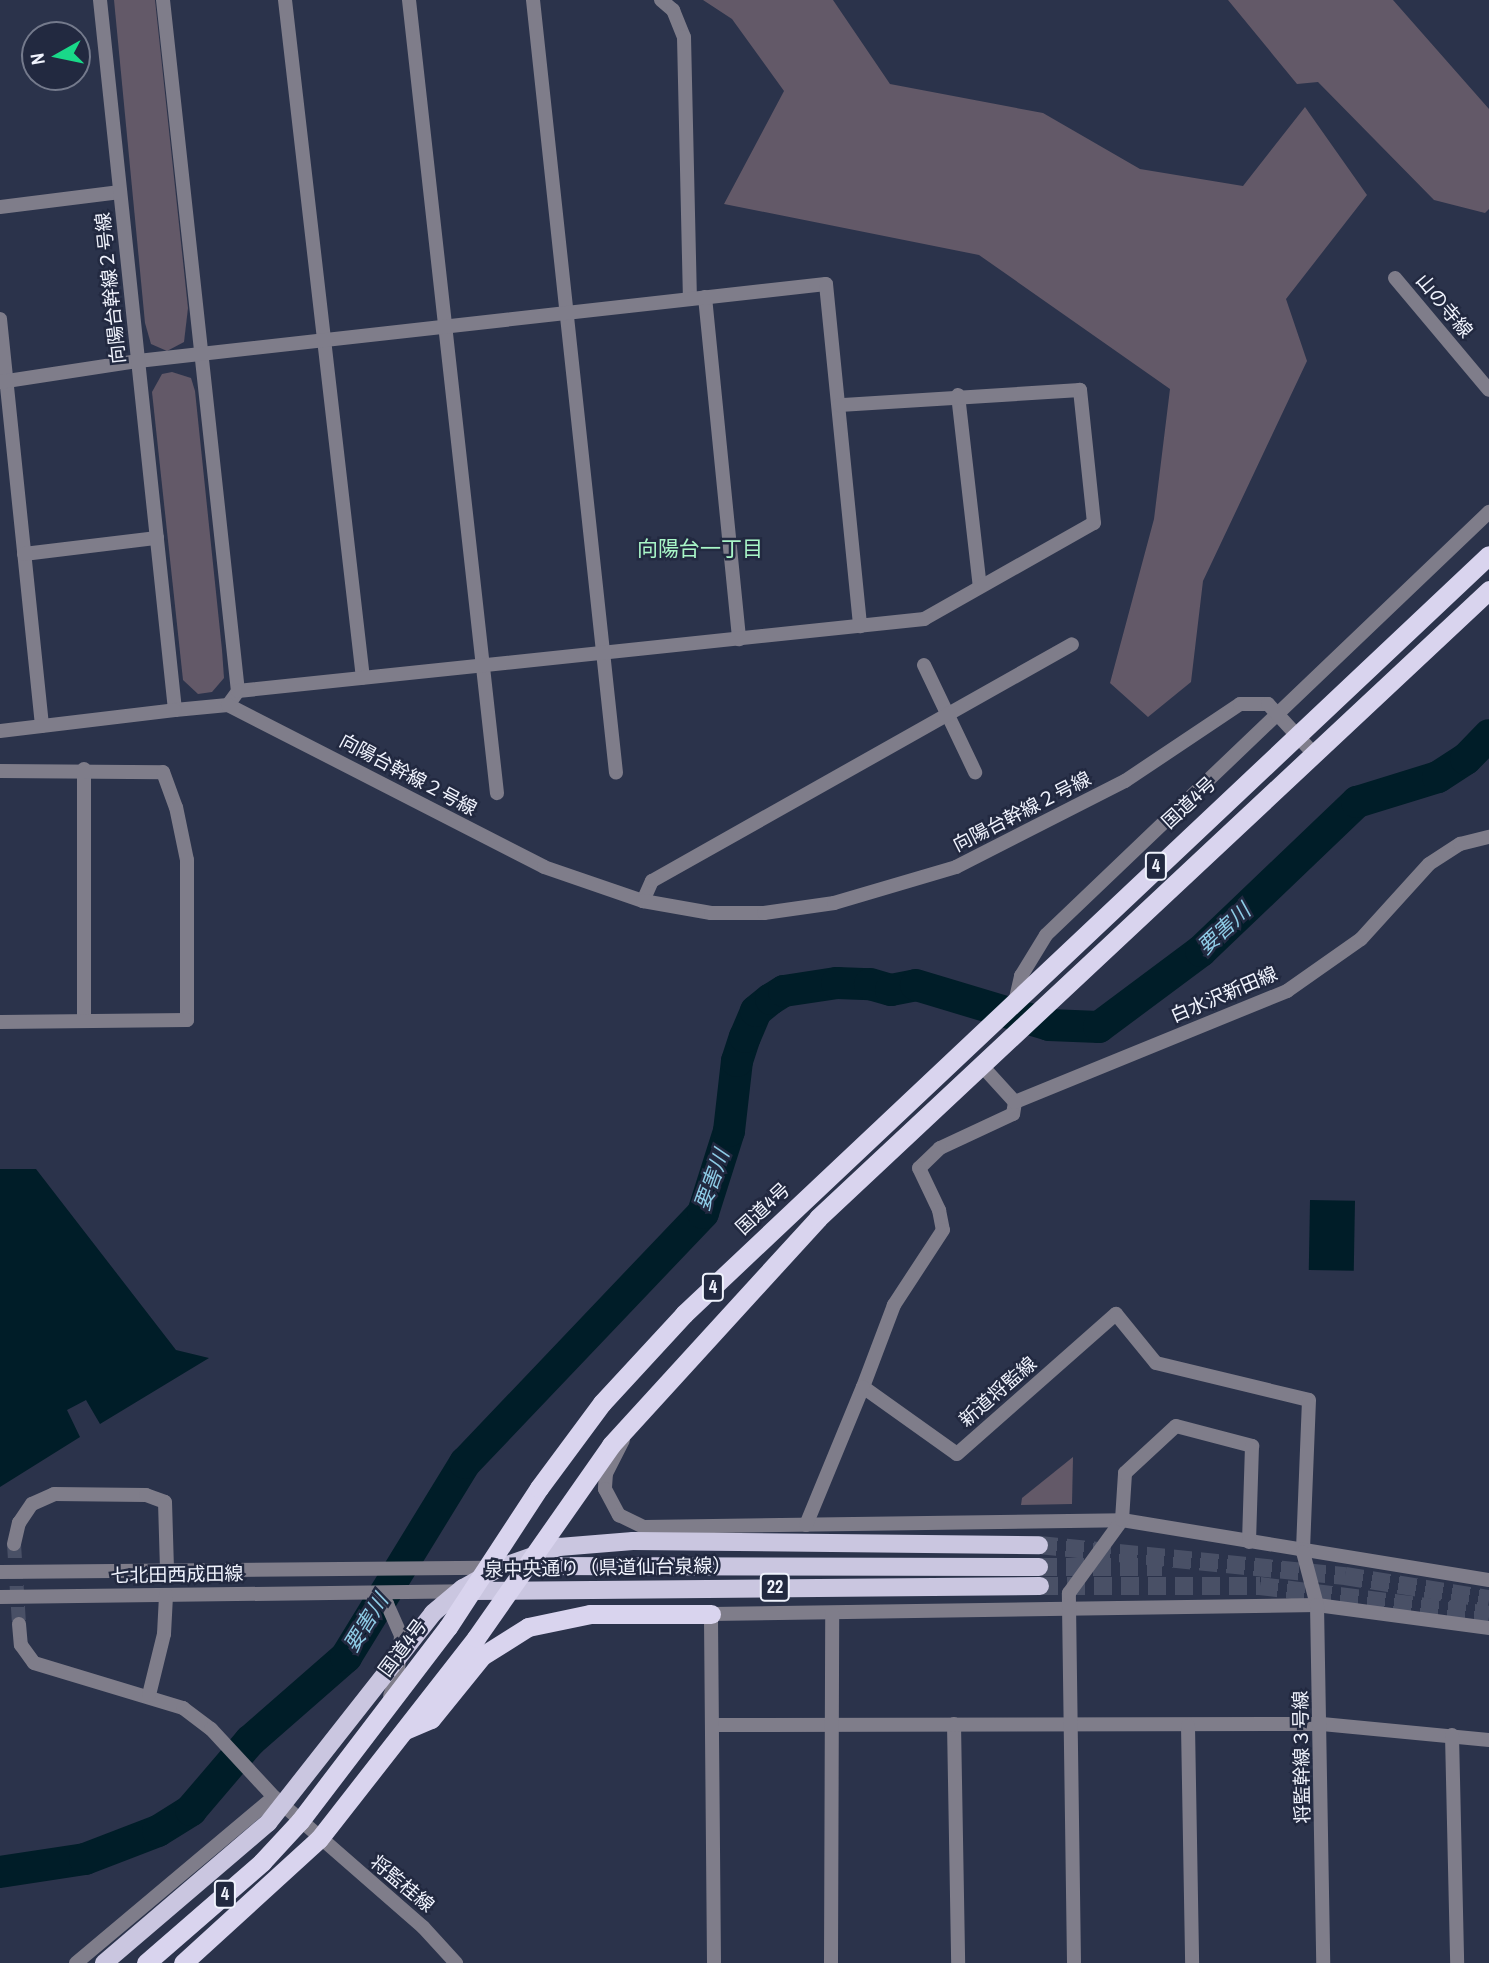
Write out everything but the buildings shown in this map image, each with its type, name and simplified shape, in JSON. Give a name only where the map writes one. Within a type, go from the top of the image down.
[{"type":"highway","name":"国道4号","points":[[146,1963],[262,1862],[300,1821],[385,1710],[602,1404],[666,1334],[1016,998],[1489,555]]},
{"type":"highway","name":"4","points":[[183,1963],[319,1839],[510,1590],[633,1421],[818,1218],[1005,1048],[1489,590]]},
{"type":"highway","points":[[403,1731],[431,1720],[482,1656],[528,1627],[590,1614],[711,1614]]},
{"type":"main road","points":[[104,1963],[268,1823],[433,1613],[463,1588],[499,1568],[559,1547],[592,1543],[1040,1545]]},
{"type":"main road","name":"22","points":[[487,1567],[527,1566]]},
{"type":"main road","name":"泉中央通り（県道仙台泉線）","points":[[527,1566],[1039,1567]]},
{"type":"main road","name":"泉中央通り（県道仙台泉線）","points":[[471,1591],[1040,1586]]},
{"type":"street","name":"向陽台幹線２号線","points":[[100,0],[174,710]]},
{"type":"street","points":[[0,731],[228,705],[238,691],[198,354],[163,0]]},
{"type":"street","points":[[285,0],[363,678]]},
{"type":"street","points":[[409,0],[497,793]]},
{"type":"street","points":[[533,0],[616,773]]},
{"type":"street","points":[[661,0],[673,10],[684,37],[690,299]]},
{"type":"street","points":[[0,207],[120,192]]},
{"type":"street","name":"山の寺線","points":[[1395,278],[1489,390]]},
{"type":"street","points":[[3,381],[138,360],[826,284],[860,626]]},
{"type":"street","points":[[705,297],[739,639]]},
{"type":"street","points":[[0,319],[3,381],[42,726]]},
{"type":"street","points":[[238,691],[924,619],[1094,523],[1080,390],[958,395],[839,405]]},
{"type":"street","points":[[958,395],[980,587]]},
{"type":"street","points":[[1016,998],[1021,976],[1046,935],[1489,513]]},
{"type":"street","points":[[24,554],[157,538]]},
{"type":"street","points":[[643,901],[652,881],[1072,644]]},
{"type":"street","points":[[924,665],[975,772]]},
{"type":"street","name":"向陽台幹線２号線","points":[[228,705],[544,867],[643,901],[712,913],[764,913],[834,902],[914,881],[1000,848],[1044,825],[1125,781],[1240,704],[1268,704],[1278,715]]},
{"type":"street","points":[[1278,715],[1314,754]]},
{"type":"street","points":[[0,771],[84,769],[163,772],[176,807],[187,860],[187,1020],[0,1022]]},
{"type":"street","points":[[84,769],[85,1021]]},
{"type":"street","name":"白水沢新田線","points":[[1015,1102],[1287,991],[1361,939],[1429,864],[1460,844],[1489,837]]},
{"type":"street","points":[[806,1525],[894,1306],[943,1230],[939,1210],[919,1168],[940,1149],[1013,1114],[1015,1102],[984,1067]]},
{"type":"street","name":"新道将監線","points":[[863,1387],[957,1454],[1116,1314],[1156,1363],[1309,1400],[1303,1552]]},
{"type":"street","points":[[633,1421],[606,1474],[604,1489],[612,1507],[632,1523],[806,1525],[1122,1520],[1303,1552],[1489,1580]]},
{"type":"street","points":[[1074,1963],[1069,1593],[1122,1520],[1125,1473],[1176,1426],[1252,1446],[1249,1542]]},
{"type":"street","points":[[14,1544],[19,1523],[32,1504],[54,1494],[146,1495],[165,1502],[167,1570]]},
{"type":"street","name":"将監幹線３号線","points":[[1303,1552],[1317,1605],[1322,1724],[1323,1963]]},
{"type":"street","points":[[0,1572],[487,1567]]},
{"type":"street","name":"七北田西成田線","points":[[0,1597],[471,1591]]},
{"type":"street","points":[[362,1593],[387,1604],[401,1636],[398,1674],[385,1710]]},
{"type":"street","points":[[149,1695],[164,1634],[166,1595]]},
{"type":"street","points":[[714,1963],[711,1614],[1317,1605],[1489,1628]]},
{"type":"street","points":[[831,1963],[832,1613]]},
{"type":"street","name":"将監桂線","points":[[19,1625],[21,1645],[34,1663],[183,1707],[211,1729],[274,1797],[319,1839],[423,1927],[456,1963]]},
{"type":"street","points":[[954,1724],[958,1963]]},
{"type":"street","points":[[712,1725],[1322,1724],[1489,1740]]},
{"type":"street","points":[[1188,1726],[1192,1963]]},
{"type":"street","points":[[1452,1735],[1457,1963]]},
{"type":"street","points":[[76,1963],[274,1797]]},
{"type":"shaded area","points":[[114,0],[155,0],[188,308],[184,342],[167,351],[151,344],[145,323]]},
{"type":"shaded area","points":[[703,0],[833,0],[890,84],[1043,113],[1140,169],[1243,186],[1305,107],[1367,195],[1286,299],[1307,361],[1203,581],[1191,682],[1148,717],[1110,683],[1154,519],[1170,389],[979,255],[724,204],[784,91],[732,19]]},
{"type":"shaded area","points":[[1228,0],[1393,0],[1489,109],[1489,209],[1485,213],[1434,200],[1318,82],[1297,84]]},
{"type":"shaded area","points":[[172,372],[191,378],[195,391],[222,650],[224,678],[212,692],[198,694],[183,680],[152,392],[162,374]]},
{"type":"shaded area","points":[[1073,1457],[1072,1504],[1021,1505],[1022,1498]]},
{"type":"water","points":[[0,1169],[36,1169],[176,1350],[209,1358],[100,1424],[86,1400],[67,1410],[80,1437],[0,1487]]},
{"type":"water","points":[[1310,1200],[1355,1201],[1354,1271],[1309,1270]]},
{"type":"waterway","name":"要害川","points":[[0,1872],[85,1859],[158,1831],[191,1810],[250,1741],[346,1657],[465,1463],[703,1213],[729,1131],[737,1061],[756,1011],[771,999],[784,991],[837,983],[870,984],[891,990],[916,985],[1049,1025],[1099,1027],[1201,951],[1357,802],[1438,777],[1466,759],[1489,735]]},
{"type":"tunnel","points":[[14,1544],[19,1624]]},
{"type":"tunnel","points":[[1039,1545],[1345,1576],[1489,1599]]},
{"type":"tunnel","points":[[1039,1567],[1162,1567]]},
{"type":"tunnel","points":[[1040,1586],[1260,1586],[1489,1615]]},
{"type":"district","name":"向陽台一丁目","points":[[700,549]]}]
